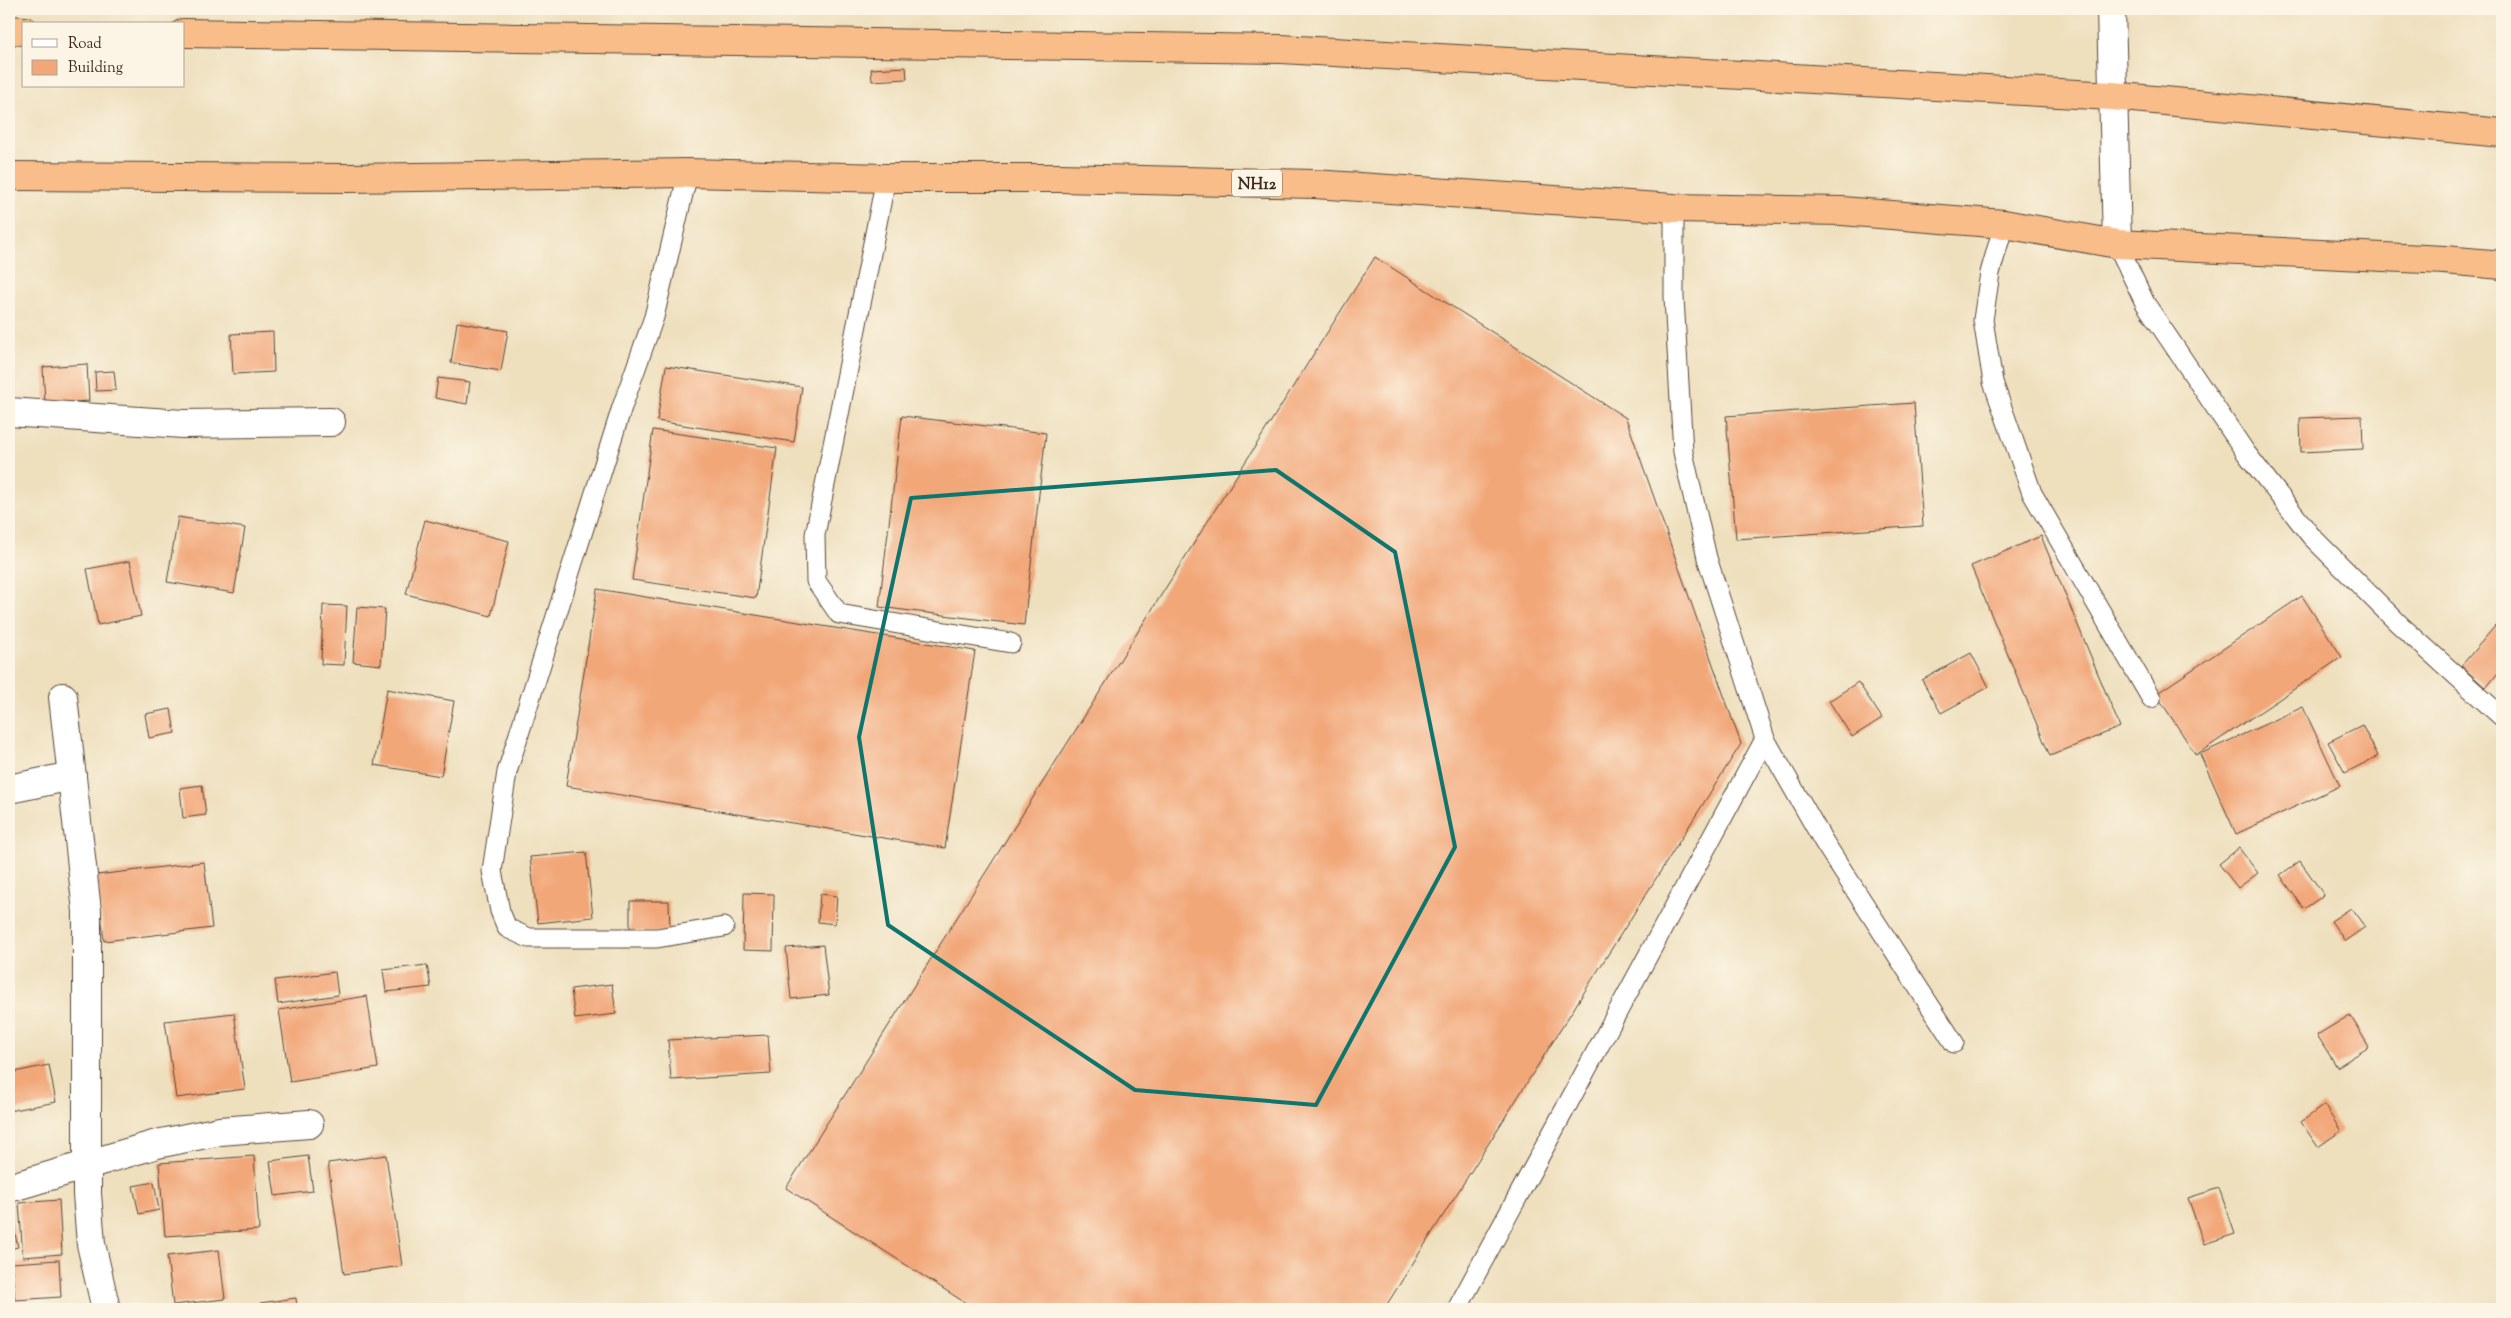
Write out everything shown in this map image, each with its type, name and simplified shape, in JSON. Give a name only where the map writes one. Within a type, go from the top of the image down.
[{"type":"highway","points":[[9,30],[22,30]]},
{"type":"highway","points":[[185,33],[1281,49],[2112,96],[2502,134]]},
{"type":"highway","name":"NH12","points":[[9,176],[349,178],[688,174],[886,178],[1060,178],[1314,184],[1674,208],[1842,211],[2004,224],[2117,244],[2445,260],[2502,266]]},
{"type":"street","points":[[2111,9],[2117,244]]},
{"type":"street","points":[[9,412],[183,424],[331,422]]},
{"type":"street","points":[[63,697],[87,911],[87,1194],[91,1244],[106,1309]]},
{"type":"street","points":[[9,789],[72,776]]},
{"type":"street","points":[[9,1188],[157,1144],[220,1131],[309,1124]]},
{"type":"lane","points":[[688,174],[654,317],[622,407],[508,772],[492,871],[500,911],[507,928],[529,938],[657,938],[724,927]]},
{"type":"lane","points":[[886,178],[815,535],[816,581],[839,614],[1011,643]]},
{"type":"lane","points":[[1674,208],[1674,298],[1683,452],[1707,558],[1765,739],[1824,842],[1954,1043]]},
{"type":"lane","points":[[2004,224],[1990,273],[1983,320],[1993,382],[2032,493],[2151,698]]},
{"type":"lane","points":[[2117,244],[2145,303],[2246,453],[2311,536],[2399,624],[2502,717]]},
{"type":"lane","points":[[1457,1309],[1765,739]]},
{"type":"highlighted area","points":[[1276,470],[1395,552],[1455,847],[1316,1105],[1135,1090],[888,925],[859,737],[911,498]]},
{"type":"building","points":[[906,67],[907,79],[872,81],[871,69]]},
{"type":"building","points":[[1375,257],[1626,418],[1741,744],[1384,1309],[975,1309],[786,1188]]},
{"type":"building","points":[[457,322],[508,331],[501,371],[451,363]]},
{"type":"building","points":[[273,332],[274,372],[233,374],[231,334]]},
{"type":"building","points":[[87,364],[89,401],[45,404],[43,367]]},
{"type":"building","points":[[666,366],[802,387],[794,442],[657,421]]},
{"type":"building","points":[[114,371],[116,390],[96,391],[95,372]]},
{"type":"building","points":[[438,378],[470,382],[467,404],[435,398]]},
{"type":"building","points":[[1914,403],[1923,526],[1736,539],[1726,416]]},
{"type":"building","points":[[902,416],[1046,433],[1024,625],[879,607]]},
{"type":"building","points":[[2362,416],[2363,449],[2301,452],[2300,418]]},
{"type":"building","points":[[653,430],[777,448],[756,598],[632,580]]},
{"type":"building","points":[[178,517],[245,528],[234,593],[167,582]]},
{"type":"building","points":[[425,520],[509,541],[491,616],[406,594]]},
{"type":"building","points":[[2041,536],[2120,727],[2050,756],[1971,566]]},
{"type":"building","points":[[130,561],[141,616],[98,625],[87,569]]},
{"type":"building","points":[[597,589],[975,651],[945,848],[566,786]]},
{"type":"building","points":[[2302,596],[2342,657],[2196,755],[2156,694]]},
{"type":"building","points":[[323,605],[347,606],[344,665],[321,664]]},
{"type":"building","points":[[357,607],[385,609],[381,665],[353,662]]},
{"type":"building","points":[[2496,625],[2502,630],[2502,668],[2486,688],[2461,666]]},
{"type":"building","points":[[1971,653],[1989,687],[1941,713],[1922,680]]},
{"type":"building","points":[[1858,682],[1882,718],[1852,737],[1829,701]]},
{"type":"building","points":[[387,689],[454,701],[441,776],[374,765]]},
{"type":"building","points":[[2303,707],[2340,786],[2236,834],[2200,754]]},
{"type":"building","points":[[171,709],[175,733],[149,738],[145,714]]},
{"type":"building","points":[[2362,725],[2378,756],[2345,773],[2328,742]]},
{"type":"building","points":[[202,785],[206,815],[183,818],[180,788]]},
{"type":"building","points":[[2239,848],[2258,873],[2238,888],[2219,864]]},
{"type":"building","points":[[586,852],[593,917],[538,923],[530,857]]},
{"type":"building","points":[[2300,861],[2324,895],[2304,909],[2280,875]]},
{"type":"building","points":[[204,862],[212,928],[104,941],[97,875]]},
{"type":"building","points":[[744,893],[774,894],[773,951],[743,950]]},
{"type":"building","points":[[820,894],[837,896],[835,924],[818,922]]},
{"type":"building","points":[[630,901],[669,901],[670,932],[630,932]]},
{"type":"building","points":[[2351,908],[2365,927],[2345,941],[2331,921]]},
{"type":"building","points":[[823,945],[829,995],[791,999],[786,948]]},
{"type":"building","points":[[427,965],[431,987],[386,992],[383,970]]},
{"type":"building","points":[[335,972],[338,995],[278,1004],[275,980]]},
{"type":"building","points":[[612,984],[616,1014],[575,1019],[571,989]]},
{"type":"building","points":[[367,996],[378,1068],[290,1082],[279,1010]]},
{"type":"building","points":[[234,1013],[245,1089],[176,1098],[165,1021]]},
{"type":"building","points":[[2350,1015],[2369,1047],[2337,1067],[2317,1035]]},
{"type":"building","points":[[768,1035],[771,1074],[671,1080],[668,1040]]},
{"type":"building","points":[[49,1065],[56,1102],[9,1111],[9,1073]]},
{"type":"building","points":[[2324,1105],[2341,1131],[2318,1147],[2301,1122]]},
{"type":"building","points":[[386,1155],[402,1266],[344,1274],[328,1163]]},
{"type":"building","points":[[254,1156],[259,1230],[165,1236],[159,1163]]},
{"type":"building","points":[[308,1156],[313,1191],[275,1196],[270,1161]]},
{"type":"building","points":[[154,1182],[159,1210],[139,1214],[133,1186]]},
{"type":"building","points":[[2219,1188],[2235,1234],[2204,1244],[2188,1198]]},
{"type":"building","points":[[59,1200],[62,1254],[23,1257],[19,1203]]},
{"type":"building","points":[[9,1207],[18,1247],[9,1249]]},
{"type":"building","points":[[219,1250],[225,1299],[173,1305],[167,1256]]},
{"type":"building","points":[[59,1260],[61,1297],[15,1300],[11,1263]]},
{"type":"building","points":[[296,1298],[297,1309],[261,1309],[260,1303]]}]
